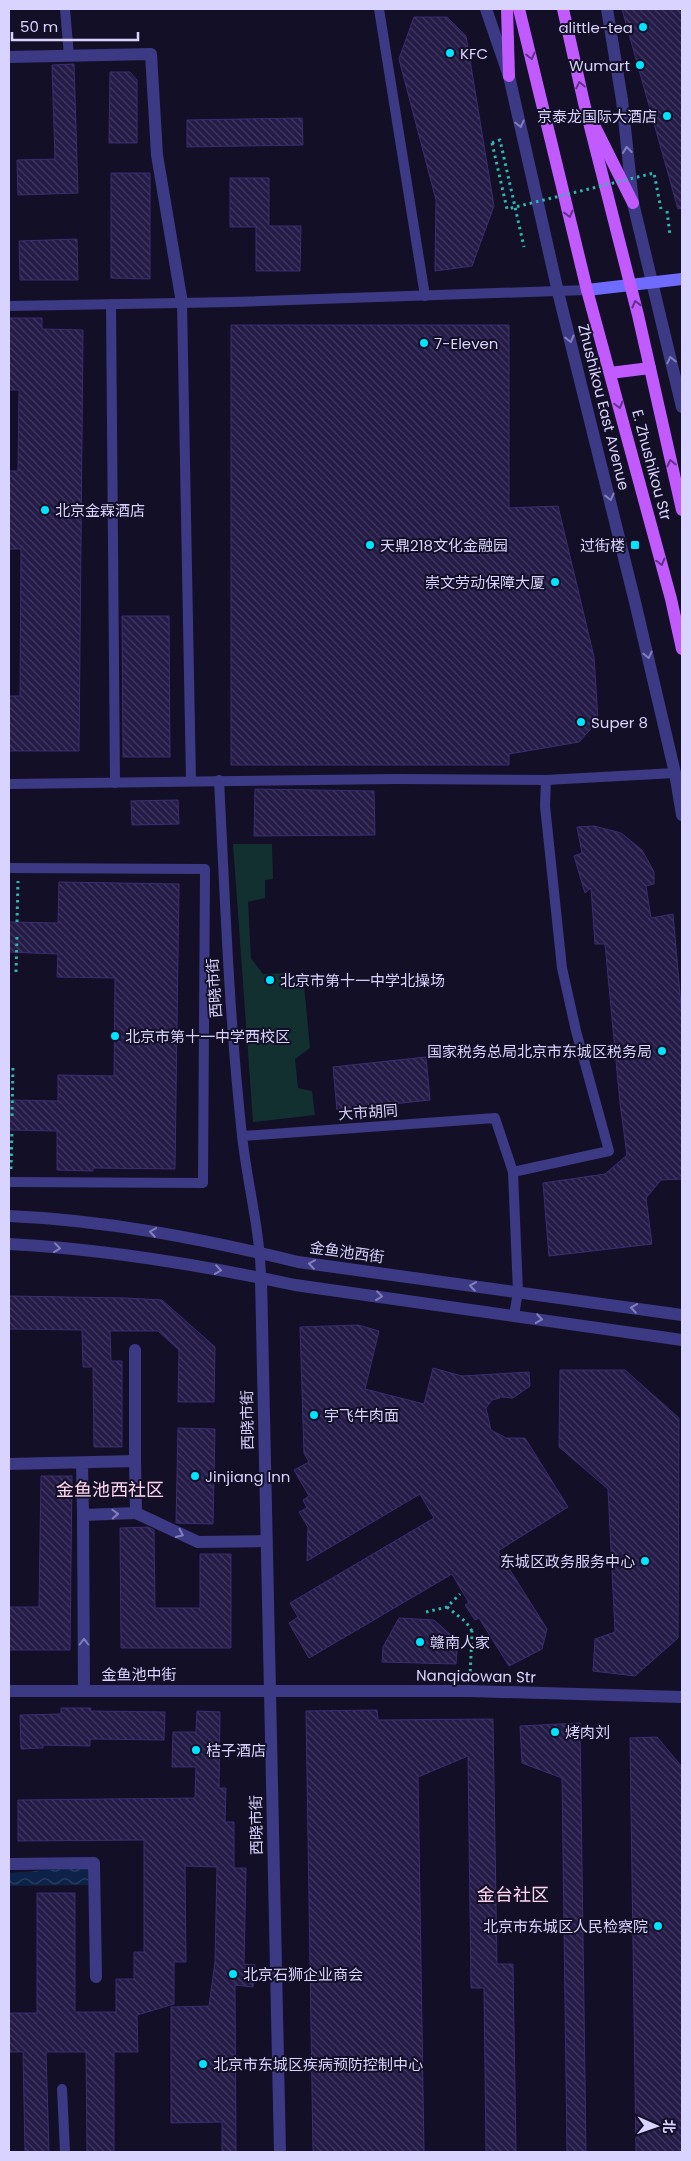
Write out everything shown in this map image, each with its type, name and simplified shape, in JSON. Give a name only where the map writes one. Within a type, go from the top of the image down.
[{"type":"main road","points":[[507,9],[509,76]]},
{"type":"main road","points":[[519,9],[587,290],[682,279]]},
{"type":"main road","points":[[563,9],[584,103],[650,368],[682,510]]},
{"type":"main road","points":[[584,103],[633,203]]},
{"type":"main road","name":"E. Zhushikou Str","points":[[587,290],[671,599],[682,649]]},
{"type":"main road","points":[[610,374],[650,368]]},
{"type":"street","name":"Zhushikou East Avenue","points":[[486,9],[509,76],[558,292],[636,602],[675,773],[682,814]]},
{"type":"street","points":[[607,9],[622,100],[633,203],[682,407]]},
{"type":"street","points":[[9,58],[151,54],[157,155],[182,303]]},
{"type":"street","name":"金鱼池西街","points":[[9,1216],[74,1220],[172,1235],[260,1252],[298,1262],[682,1315]]},
{"type":"street","points":[[9,1244],[105,1253],[295,1285],[682,1340]]},
{"type":"street","name":"西晓市街","points":[[260,1278],[280,2152]]},
{"type":"street","points":[[135,1350],[136,1514]]},
{"type":"street","points":[[9,1464],[135,1461]]},
{"type":"street","points":[[82,1462],[84,1691]]},
{"type":"street","points":[[83,1515],[136,1514],[198,1542],[266,1541]]},
{"type":"street","name":"金鱼池中街","points":[[9,1691],[269,1690]]},
{"type":"street","name":"Nanqiaowan Str","points":[[269,1690],[469,1691],[682,1697]]},
{"type":"street","points":[[9,1864],[94,1863],[96,1977]]},
{"type":"lane","points":[[65,9],[69,56]]},
{"type":"lane","points":[[379,9],[425,296]]},
{"type":"lane","points":[[9,306],[182,303],[587,290]]},
{"type":"lane","points":[[182,303],[192,781]]},
{"type":"lane","points":[[111,304],[115,783]]},
{"type":"lane","points":[[9,784],[219,780],[546,780],[675,773]]},
{"type":"lane","name":"西晓市街","points":[[219,780],[229,976],[242,1136],[260,1252],[260,1278]]},
{"type":"lane","points":[[514,1316],[518,1292],[513,1172],[609,1151],[576,1031],[562,968],[545,806],[546,780]]},
{"type":"lane","points":[[10,1182],[204,1183],[205,869],[14,868]]},
{"type":"lane","name":"大市胡同","points":[[242,1136],[495,1118],[513,1172]]},
{"type":"lane","points":[[62,2088],[65,2152]]},
{"type":"path","points":[[524,247],[500,140],[492,143],[507,209],[654,173],[661,209]]},
{"type":"path","points":[[667,211],[670,235]]},
{"type":"path","points":[[14,868],[17,922]]},
{"type":"path","points":[[16,972],[17,936]]},
{"type":"path","points":[[12,1116],[13,1065]]},
{"type":"path","points":[[10,1182],[12,1130]]},
{"type":"path","points":[[426,1612],[447,1607],[460,1594]]},
{"type":"path","points":[[447,1607],[474,1630],[469,1691]]},
{"type":"green space","name":"北京市第十一中学北操场","points":[[233,844],[272,844],[273,879],[265,880],[265,898],[248,902],[251,958],[263,974],[289,973],[304,985],[310,1048],[295,1059],[298,1088],[312,1091],[315,1115],[253,1122]]},
{"type":"water","points":[[89,1867],[88,1885],[9,1886],[9,1873]]},
{"type":"building","name":"京泰龙国际大酒店","points":[[622,9],[682,9],[682,208],[678,209]]},
{"type":"building","points":[[414,17],[447,17],[466,36],[494,206],[472,266],[435,271],[436,200],[399,59]]},
{"type":"building","points":[[74,64],[78,193],[18,195],[17,160],[55,159],[52,65]]},
{"type":"building","points":[[110,72],[130,72],[137,80],[137,143],[109,143]]},
{"type":"building","points":[[302,118],[303,145],[187,147],[187,120]]},
{"type":"building","points":[[111,173],[150,173],[150,279],[111,278]]},
{"type":"building","points":[[230,178],[269,178],[269,226],[301,226],[300,271],[256,271],[256,227],[230,227]]},
{"type":"building","points":[[77,239],[78,280],[20,280],[19,241]]},
{"type":"building","name":"北京金霖酒店","points":[[9,318],[42,318],[42,329],[83,330],[79,751],[9,751],[9,696],[20,696],[21,549],[9,549],[9,471],[18,471],[19,390],[9,390]]},
{"type":"building","name":"天鼎218文化金融园","points":[[231,325],[509,325],[509,508],[558,506],[594,657],[598,721],[579,742],[509,754],[509,765],[231,765]]},
{"type":"building","points":[[122,616],[169,616],[170,757],[123,757]]},
{"type":"building","points":[[255,789],[374,791],[375,835],[254,836]]},
{"type":"building","points":[[178,800],[179,824],[132,825],[131,801]]},
{"type":"building","points":[[594,826],[621,833],[642,850],[654,872],[654,884],[646,886],[651,918],[673,914],[682,1017],[682,1179],[661,1180],[646,1198],[652,1244],[549,1256],[543,1183],[605,1174],[627,1155],[620,1103],[605,944],[595,944],[591,888],[585,893],[574,856],[582,853],[577,827]]},
{"type":"building","points":[[59,882],[179,884],[175,1169],[93,1168],[93,1171],[57,1170],[57,1131],[9,1130],[9,1100],[58,1101],[58,1075],[114,1076],[115,978],[57,977],[58,954],[9,952],[9,922],[58,923]]},
{"type":"building","points":[[426,1057],[430,1100],[337,1110],[333,1067]]},
{"type":"building","points":[[9,1296],[162,1300],[215,1347],[214,1402],[178,1402],[179,1350],[158,1331],[110,1331],[111,1361],[122,1361],[122,1447],[94,1447],[93,1367],[83,1367],[82,1330],[9,1329]]},
{"type":"building","points":[[358,1325],[379,1331],[365,1389],[424,1404],[433,1368],[462,1376],[529,1372],[530,1386],[513,1398],[498,1395],[500,1398],[492,1400],[486,1408],[491,1430],[506,1438],[525,1438],[568,1507],[498,1551],[547,1629],[542,1649],[509,1666],[479,1618],[475,1620],[465,1605],[469,1603],[452,1574],[309,1658],[289,1623],[298,1617],[290,1603],[434,1518],[420,1494],[307,1561],[308,1527],[299,1512],[307,1508],[303,1500],[309,1496],[294,1470],[309,1462],[304,1453],[300,1327]]},
{"type":"building","name":"东城区政务服务中心","points":[[560,1370],[625,1370],[679,1418],[678,1638],[635,1676],[593,1671],[595,1639],[615,1632],[608,1489],[559,1447]]},
{"type":"building","name":"Jinjiang Inn","points":[[178,1428],[215,1429],[213,1524],[176,1523]]},
{"type":"building","points":[[41,1476],[72,1476],[70,1650],[9,1650],[9,1607],[39,1607]]},
{"type":"building","points":[[148,1527],[154,1530],[155,1608],[200,1608],[200,1554],[231,1554],[231,1648],[121,1648],[120,1528]]},
{"type":"building","name":"赣南人家","points":[[399,1618],[434,1620],[453,1637],[457,1650],[456,1664],[382,1662],[383,1647]]},
{"type":"building","points":[[61,1708],[91,1708],[90,1711],[165,1712],[164,1740],[90,1739],[90,1746],[43,1745],[43,1748],[21,1749],[20,1715],[61,1714]]},
{"type":"building","points":[[377,1710],[378,1720],[493,1719],[497,1964],[513,1964],[516,2152],[486,2152],[484,1988],[471,1988],[468,1756],[418,1777],[424,2152],[313,2152],[306,1711]]},
{"type":"building","points":[[197,1711],[220,1712],[219,1788],[226,1788],[225,1822],[234,1822],[234,1868],[246,1868],[244,1964],[255,1965],[253,1987],[235,1985],[236,2152],[222,2152],[222,2122],[171,2123],[171,2007],[209,2006],[215,1962],[217,1867],[185,1866],[186,1962],[174,1962],[174,2004],[137,2015],[138,2052],[114,2052],[114,2152],[87,2152],[86,2052],[46,2052],[49,2152],[25,2152],[23,2052],[9,2052],[9,2013],[37,2013],[37,1893],[75,1893],[75,2012],[116,2012],[116,1979],[134,1979],[134,1952],[144,1952],[144,1840],[18,1841],[18,1800],[195,1798],[196,1767],[172,1767],[173,1732],[196,1732]]},
{"type":"building","points":[[580,1723],[586,2152],[567,2152],[562,1778],[522,1763],[520,1726]]},
{"type":"building","name":"北京市东城区人民检察院","points":[[657,1737],[682,1767],[682,2152],[636,2152],[630,1738]]},
{"type":"place","name":"alittle-tea","points":[[643,27]]},
{"type":"place","name":"KFC","points":[[450,53]]},
{"type":"place","name":"Wumart","points":[[640,65]]},
{"type":"place","name":"京泰龙国际大酒店","points":[[667,116]]},
{"type":"place","name":"7-Eleven","points":[[424,343]]},
{"type":"place","name":"北京金霖酒店","points":[[45,510]]},
{"type":"place","name":"天鼎218文化金融园","points":[[370,545]]},
{"type":"place","name":"过街楼","points":[[635,545]]},
{"type":"place","name":"崇文劳动保障大厦","points":[[555,582]]},
{"type":"place","name":"Super 8","points":[[581,722]]},
{"type":"place","name":"北京市第十一中学北操场","points":[[270,980]]},
{"type":"place","name":"北京市第十一中学西校区","points":[[115,1036]]},
{"type":"place","name":"国家税务总局北京市东城区税务局","points":[[662,1051]]},
{"type":"place","name":"宇飞牛肉面","points":[[314,1415]]},
{"type":"place","name":"Jinjiang Inn","points":[[195,1476]]},
{"type":"place","name":"东城区政务服务中心","points":[[645,1561]]},
{"type":"place","name":"赣南人家","points":[[420,1642]]},
{"type":"place","name":"烤肉刘","points":[[555,1732]]},
{"type":"place","name":"桔子酒店","points":[[196,1750]]},
{"type":"place","name":"北京市东城区人民检察院","points":[[658,1926]]},
{"type":"place","name":"北京石狮企业商会","points":[[233,1974]]},
{"type":"place","name":"北京市东城区疾病预防控制中心","points":[[203,2064]]},
{"type":"district","name":"金鱼池西社区","points":[[110,1489]]},
{"type":"district","name":"金台社区","points":[[513,1894]]}]
